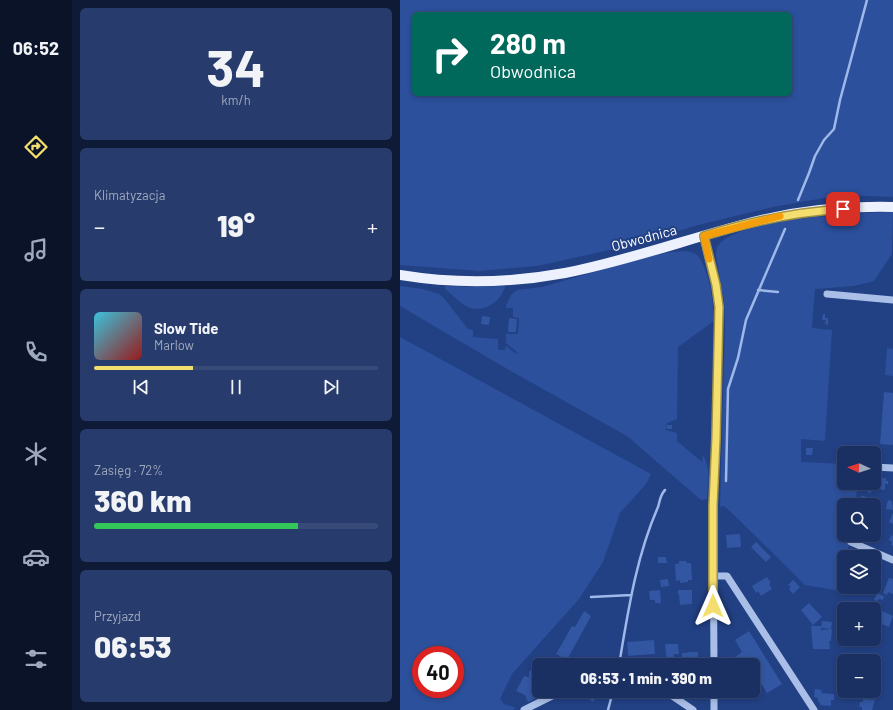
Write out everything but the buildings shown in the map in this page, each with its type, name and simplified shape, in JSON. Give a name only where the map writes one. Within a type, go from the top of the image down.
[{"type":"main road","name":"Obwodnica","points":[[400,275],[420,278],[471,281],[509,280],[537,277],[599,265],[761,220],[798,213],[855,208],[893,207]]},
{"type":"street","points":[[704,236],[716,285],[719,307],[713,506],[714,658]]},
{"type":"street","points":[[827,294],[893,300]]},
{"type":"street","points":[[881,467],[893,468]]},
{"type":"street","points":[[851,542],[893,560]]},
{"type":"street","points":[[713,576],[727,576],[814,710]]},
{"type":"street","points":[[524,710],[548,698]]},
{"type":"street","points":[[675,698],[693,710]]},
{"type":"street","points":[[714,698],[714,710]]},
{"type":"shaded area","points":[[400,0],[893,0],[893,197],[841,195],[773,207],[702,224],[619,248],[537,266],[479,271],[400,265]]},
{"type":"shaded area","points":[[893,212],[892,254],[874,281],[854,286],[815,289],[812,328],[832,330],[825,441],[801,439],[801,462],[837,464],[837,490],[857,490],[856,498],[837,498],[837,542],[849,542],[848,550],[837,550],[837,590],[805,585],[734,515],[724,506],[720,507],[725,325],[724,301],[716,256],[717,247],[728,237],[747,229],[799,219]]},
{"type":"shaded area","points":[[686,251],[697,255],[705,268],[712,296],[714,321],[678,347],[677,419],[667,423],[666,430],[677,433],[677,441],[702,462],[703,455],[706,460],[708,471],[707,499],[701,500],[627,436],[509,370],[400,306],[400,286],[423,289],[439,294],[468,329],[473,330],[473,337],[498,339],[498,350],[505,350],[506,346],[516,354],[517,352],[506,343],[506,334],[518,334],[519,318],[513,317],[513,308],[506,308],[506,306],[511,295],[517,290],[542,287],[654,255]]},
{"type":"shaded area","points":[[445,286],[505,287],[499,298],[494,303],[483,308],[476,309],[464,305],[445,289]]},
{"type":"shaded area","points":[[400,337],[651,474],[646,484],[620,513],[603,562],[579,599],[512,674],[500,699],[504,704],[516,708],[513,710],[400,710]]},
{"type":"shaded area","points":[[887,348],[893,349],[893,376],[885,375]]},
{"type":"waterway","points":[[798,200],[815,156],[824,140],[834,129],[840,100],[867,0]]},
{"type":"waterway","points":[[726,481],[728,389],[738,358],[746,320],[785,229]]},
{"type":"waterway","points":[[758,290],[778,292]]},
{"type":"waterway","points":[[620,658],[629,605],[638,565],[650,526],[661,496],[665,490]]},
{"type":"waterway","points":[[591,597],[631,595]]},
{"type":"waterway","points":[[608,710],[611,698]]},
{"type":"slow traffic","points":[[709,259],[704,236],[780,216]]},
{"type":"route","points":[[713,606],[713,506],[718,392],[719,307],[716,285],[704,236],[780,216],[819,210],[843,209]]}]
